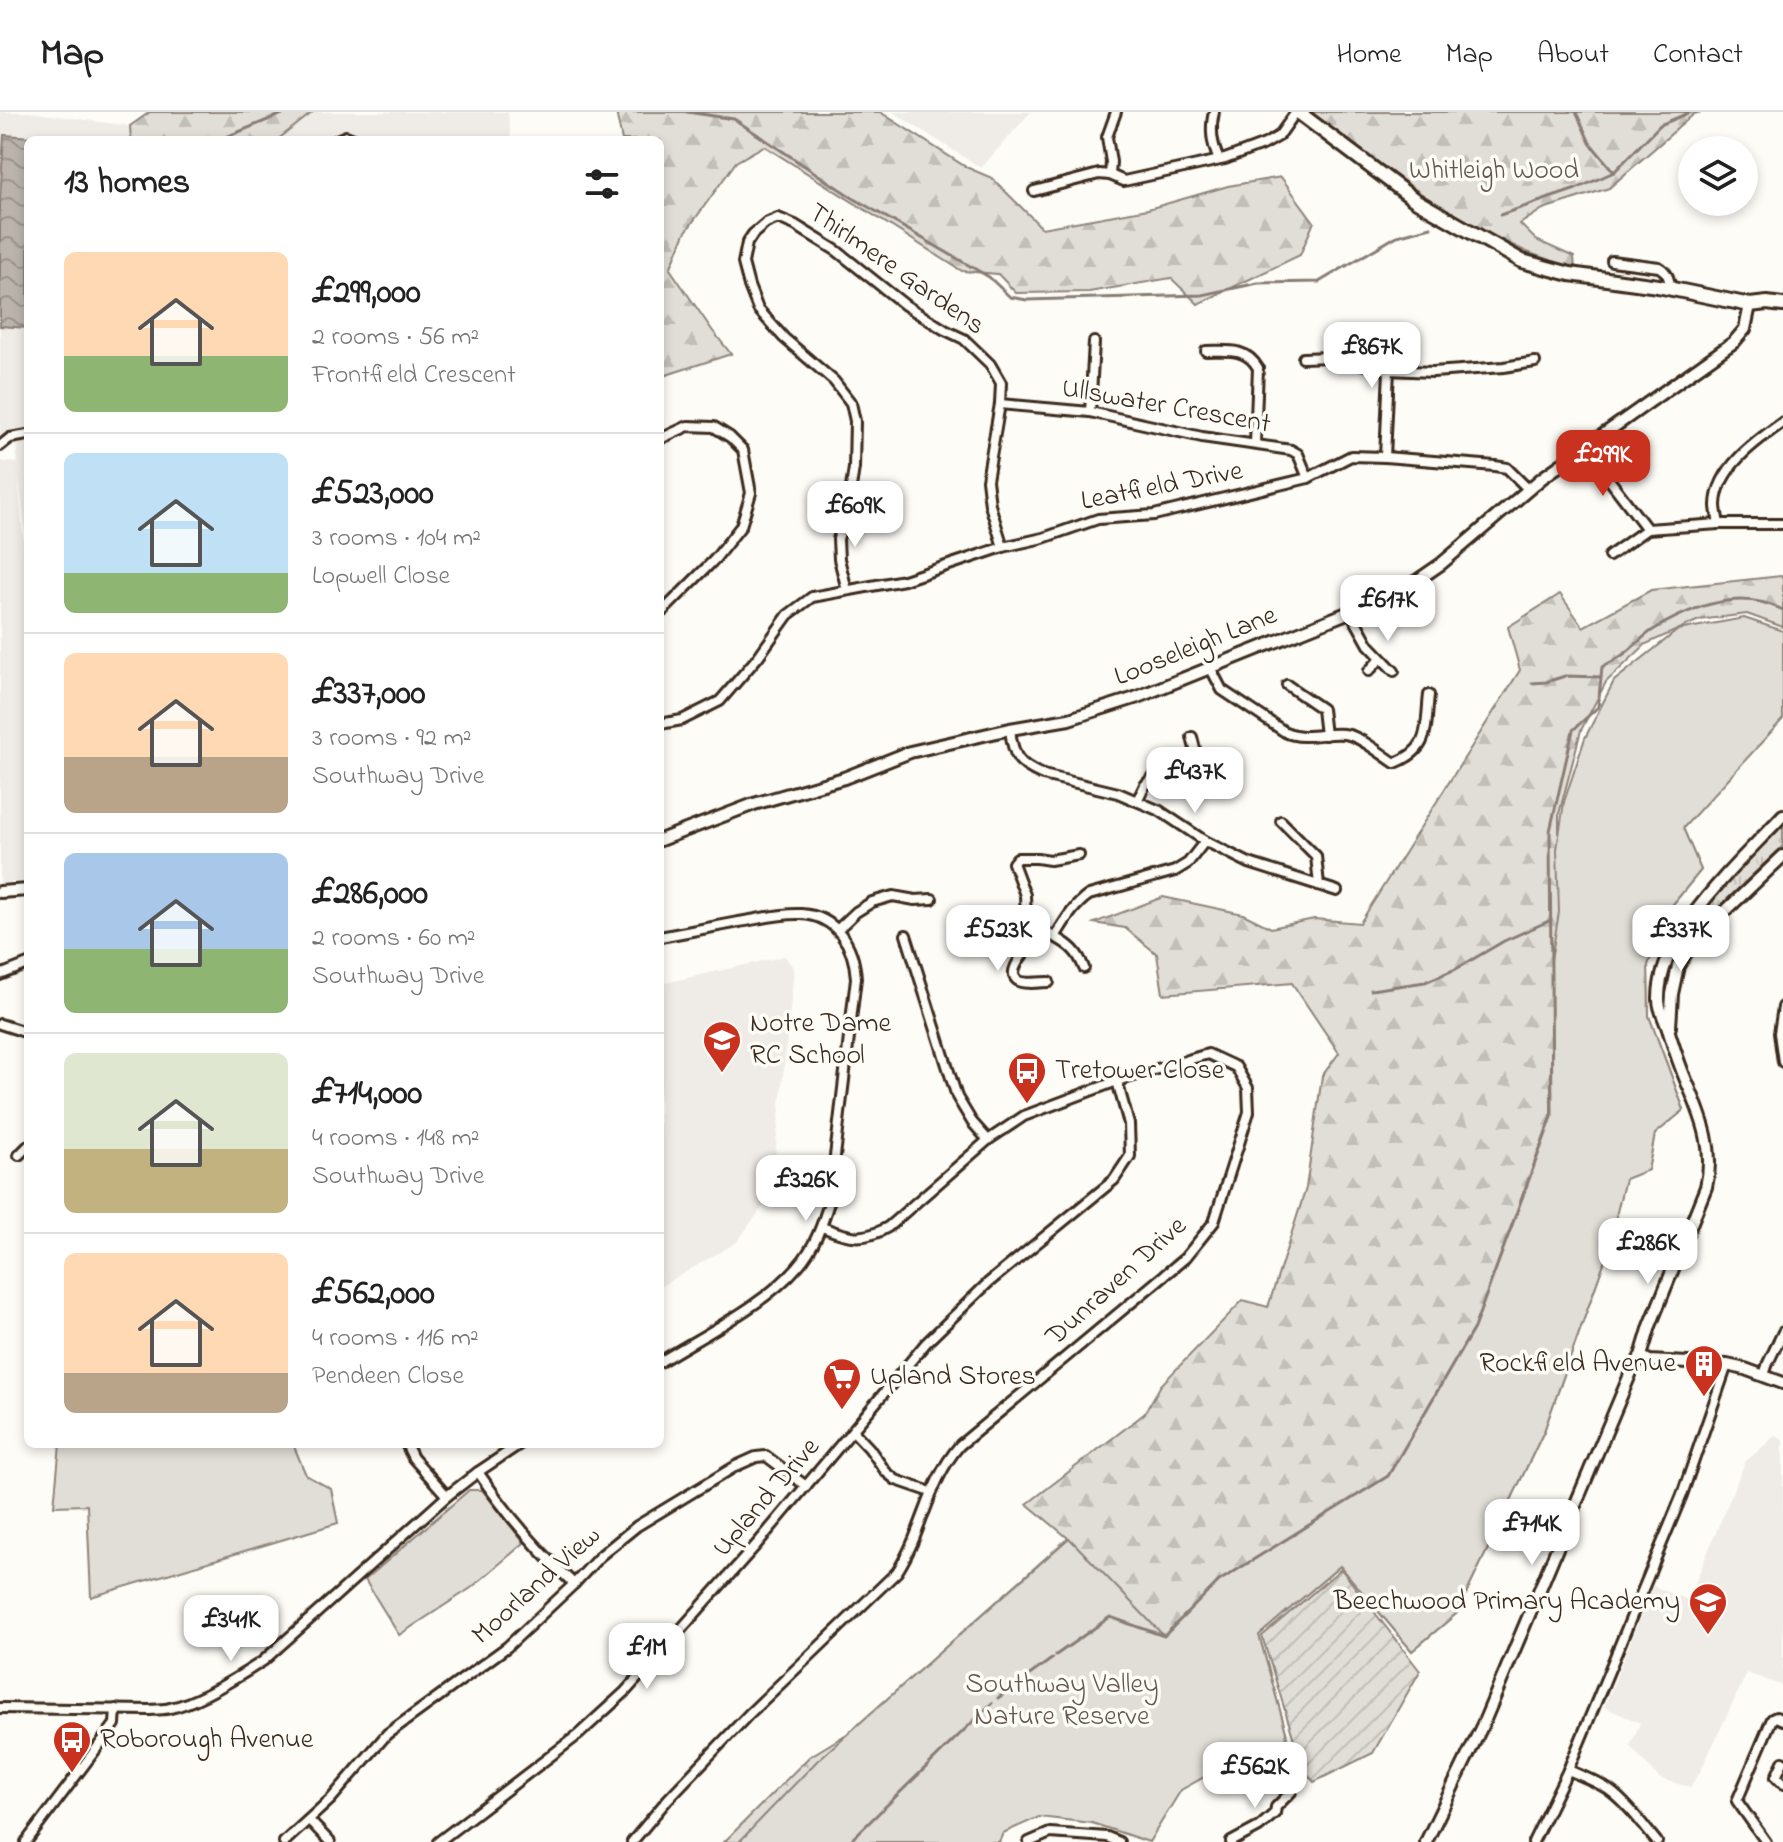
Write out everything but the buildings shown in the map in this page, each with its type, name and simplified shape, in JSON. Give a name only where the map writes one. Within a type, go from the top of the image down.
[{"type":"main road","points":[[1297,112],[1415,200],[1522,261],[1570,274],[1750,305],[1783,305]]},
{"type":"street","points":[[1110,175],[1107,137],[1116,112]]},
{"type":"street","points":[[1214,112],[1213,148],[1219,160]]},
{"type":"street","points":[[1034,191],[1099,174],[1124,181],[1219,160],[1279,136],[1297,112]]},
{"type":"street","name":"Thirlmere Gardens","points":[[847,590],[839,559],[838,539],[848,507],[854,468],[855,421],[851,403],[834,381],[784,338],[758,309],[743,263],[747,243],[753,234],[778,218],[838,251],[905,305],[964,339],[990,364],[1001,383],[987,480],[990,505],[1003,547]]},
{"type":"street","points":[[1627,251],[1627,263]]},
{"type":"street","points":[[1612,261],[1659,267],[1668,277],[1671,289]]},
{"type":"street","name":"Looseleigh Lane","points":[[664,838],[754,804],[844,778],[910,752],[1095,712],[1382,599],[1412,584],[1441,564],[1528,489],[1734,342],[1745,329],[1750,305]]},
{"type":"street","points":[[1090,412],[1094,342]]},
{"type":"street","points":[[1206,351],[1239,351],[1252,358],[1258,368],[1255,444]]},
{"type":"street","points":[[1303,358],[1329,357],[1389,370],[1433,372],[1535,362]]},
{"type":"street","points":[[1385,457],[1389,370]]},
{"type":"street","name":"Ullswater Crescent","points":[[1000,404],[1090,412],[1196,436],[1291,450],[1298,454],[1308,478]]},
{"type":"street","points":[[1719,524],[1716,503],[1724,478],[1739,455],[1783,422]]},
{"type":"street","points":[[664,437],[688,426],[714,427],[730,437],[743,450],[751,493],[741,526],[715,559],[664,610]]},
{"type":"street","points":[[0,446],[10,438],[24,436]]},
{"type":"street","points":[[1585,448],[1647,529]]},
{"type":"street","name":"Leatfield Drive","points":[[664,723],[682,720],[720,701],[758,657],[788,615],[812,597],[904,580],[1098,519],[1154,515],[1308,478],[1351,456],[1507,468],[1528,489]]},
{"type":"street","points":[[1609,556],[1647,529],[1783,524]]},
{"type":"street","points":[[1350,611],[1369,645],[1394,671]]},
{"type":"street","points":[[1369,671],[1381,658]]},
{"type":"street","points":[[1210,667],[1222,690],[1285,732],[1296,737],[1346,734],[1395,763],[1416,753],[1422,744],[1429,695]]},
{"type":"street","points":[[1287,685],[1322,709],[1325,735]]},
{"type":"street","points":[[1428,706],[1439,707]]},
{"type":"street","points":[[1010,729],[1012,749],[1023,765],[1032,770],[1118,793],[1160,811],[1205,841],[1249,863],[1337,891]]},
{"type":"street","points":[[1192,737],[1197,757]]},
{"type":"street","points":[[1137,801],[1152,778],[1197,757],[1216,755]]},
{"type":"street","points":[[1426,1842],[1484,1722],[1632,1370],[1641,1356],[1710,1170],[1709,1144],[1703,1119],[1679,1063],[1659,1002],[1668,953],[1703,900],[1783,815]]},
{"type":"street","points":[[1281,821],[1316,856],[1319,885]]},
{"type":"street","points":[[1055,937],[1070,912],[1089,895],[1175,871],[1188,863],[1205,841]]},
{"type":"street","points":[[1079,855],[1050,860],[1017,858],[1013,863],[1025,895],[1026,917],[1035,928],[1069,945],[1084,968]]},
{"type":"street","points":[[1670,1034],[1672,994],[1678,966],[1685,953],[1783,856]]},
{"type":"street","points":[[1007,883],[1019,879]]},
{"type":"street","points":[[0,892],[24,890]]},
{"type":"street","points":[[837,930],[872,902],[893,896],[932,899]]},
{"type":"street","points":[[664,936],[803,914],[816,917],[837,930],[848,943],[856,978],[830,1199],[822,1227],[799,1266],[772,1290],[664,1360]]},
{"type":"street","points":[[1044,933],[1022,956],[1014,975],[1022,982],[1049,982]]},
{"type":"street","points":[[906,935],[957,1097],[972,1122],[988,1140]]},
{"type":"street","points":[[0,975],[24,966]]},
{"type":"street","points":[[1783,1007],[1779,1033],[1783,1062]]},
{"type":"street","points":[[0,1024],[24,1032]]},
{"type":"street","name":"Dunraven Drive","points":[[632,1842],[668,1799],[749,1714],[897,1572],[909,1554],[940,1473],[960,1445],[1185,1258],[1214,1222],[1249,1112],[1248,1088],[1236,1067],[1208,1054],[1117,1081],[1024,1116],[988,1140],[875,1235],[842,1235],[822,1227]]},
{"type":"street","name":"Upland Drive","points":[[438,1842],[578,1735],[625,1692],[806,1486],[926,1343],[988,1283],[1114,1180],[1130,1156],[1129,1124],[1117,1081]]},
{"type":"street","points":[[19,1155],[24,1150]]},
{"type":"street","points":[[1764,1375],[1783,1332]]},
{"type":"street","points":[[1641,1356],[1649,1361],[1727,1365],[1783,1383]]},
{"type":"street","points":[[1533,1842],[1568,1770],[1682,1495],[1727,1365]]},
{"type":"street","points":[[853,1431],[896,1480],[931,1492]]},
{"type":"street","points":[[408,1448],[413,1458],[447,1496]]},
{"type":"street","points":[[0,1708],[172,1708],[241,1676],[263,1661],[447,1496],[514,1448]]},
{"type":"street","name":"Moorland View","points":[[284,1842],[331,1799],[387,1734],[507,1647],[600,1556],[637,1526],[756,1457],[766,1456],[806,1486]]},
{"type":"street","points":[[478,1472],[529,1540],[574,1584]]},
{"type":"street","points":[[26,1842],[115,1724],[116,1709]]},
{"type":"street","points":[[1766,1842],[1737,1801],[1772,1719],[1783,1720]]},
{"type":"street","points":[[1783,1762],[1776,1777],[1783,1784]]},
{"type":"street","points":[[1568,1770],[1610,1791],[1657,1842]]},
{"type":"street","points":[[1231,1842],[1259,1827],[1291,1792]]},
{"type":"street","points":[[309,1820],[330,1842]]},
{"type":"street","points":[[1029,1842],[1050,1833],[1107,1837],[1119,1842]]},
{"type":"shaded area","points":[[0,112],[29,112],[130,126],[131,136],[24,136],[24,520],[18,473],[24,552],[24,881],[0,883],[0,461],[18,463],[16,446],[0,447]]},
{"type":"shaded area","points":[[316,112],[508,112],[511,136],[282,136]]},
{"type":"shaded area","points":[[893,112],[1031,112],[981,168]]},
{"type":"shaded area","name":"Notre Dame RC School","points":[[785,956],[794,969],[771,1195],[737,1242],[664,1285],[664,983]]},
{"type":"shaded area","name":"Beechwood Primary Academy","points":[[1775,1436],[1783,1440],[1783,1686],[1747,1673],[1690,1787],[1667,1781],[1659,1778],[1630,1746],[1640,1723],[1604,1707],[1653,1586],[1688,1600],[1745,1462]]},
{"type":"green space","points":[[150,112],[313,112],[282,136],[131,136],[130,126]]},
{"type":"green space","points":[[616,112],[880,112],[966,167],[992,178],[1042,228],[1148,209],[1228,186],[1281,177],[1314,222],[1300,255],[1198,304],[1171,278],[1089,292],[1016,293],[998,274],[962,271],[764,146],[736,162],[685,233],[670,269],[731,354],[664,376],[664,136],[621,136]]},
{"type":"green space","name":"Whitleigh Wood","points":[[1308,112],[1701,112],[1694,114],[1609,188],[1543,209],[1520,224],[1536,240],[1574,257],[1575,269],[1527,252],[1455,218]]},
{"type":"green space","points":[[1781,576],[1783,627],[1747,614],[1699,620],[1646,644],[1606,682],[1581,730],[1559,814],[1559,910],[1732,772],[1683,828],[1701,870],[1669,909],[1648,965],[1649,1016],[1684,1110],[1655,1134],[1648,1170],[1617,1174],[1606,1257],[1544,1431],[1457,1613],[1412,1651],[1340,1566],[1259,1635],[1286,1732],[1231,1700],[1072,1667],[922,1842],[724,1842],[809,1757],[850,1732],[1068,1538],[1027,1504],[1144,1414],[1161,1385],[1243,1300],[1268,1307],[1306,1188],[1322,1076],[1339,1053],[1292,983],[1163,994],[1157,954],[1125,928],[1094,923],[1163,897],[1243,914],[1271,928],[1314,919],[1360,923],[1520,670],[1508,627],[1560,594],[1583,627],[1651,590]]},
{"type":"green space","name":"Southway Valley Nature Reserve","points":[[1744,618],[1783,631],[1783,719],[1683,828],[1701,870],[1669,909],[1648,965],[1649,1016],[1684,1110],[1655,1134],[1648,1170],[1625,1179],[1606,1257],[1544,1431],[1457,1613],[1412,1651],[1340,1566],[1259,1635],[1288,1745],[1233,1761],[1181,1790],[1149,1842],[1092,1823],[1039,1817],[1003,1833],[999,1842],[739,1842],[817,1761],[1069,1538],[1164,1636],[1219,1581],[1388,1476],[1474,1328],[1551,1117],[1551,960],[1559,912],[1557,849],[1564,802],[1585,738],[1614,681],[1678,630]]},
{"type":"green space","points":[[1783,816],[1783,846],[1686,938],[1689,912]]},
{"type":"green space","points":[[60,1448],[295,1448],[306,1475],[331,1489],[338,1523],[91,1597],[87,1505],[54,1506]]},
{"type":"green space","points":[[469,1490],[482,1490],[524,1543],[471,1588],[399,1635],[365,1580]]},
{"type":"green space","points":[[1341,1569],[1420,1671],[1373,1753],[1314,1782],[1286,1750],[1295,1743],[1262,1636]]},
{"type":"water","points":[[4,135],[24,136],[24,328],[0,326],[0,198]]},
{"type":"waterway","points":[[229,136],[287,112]]},
{"type":"waterway","points":[[687,112],[734,119],[853,198],[989,277],[1010,297],[1027,300],[1202,295],[1258,283],[1319,282],[1397,236],[1431,227]]},
{"type":"waterway","points":[[1576,112],[1590,143],[1614,172]]},
{"type":"waterway","points":[[1500,215],[1576,189],[1614,172],[1660,125],[1691,112]]},
{"type":"waterway","points":[[1056,1655],[1110,1617],[1164,1636],[1219,1581],[1388,1476],[1474,1328],[1552,1117],[1550,831],[1573,730],[1598,707],[1602,667],[1668,621],[1700,607],[1733,600],[1750,600],[1783,610]]},
{"type":"waterway","points":[[1532,683],[1565,676],[1601,677]]},
{"type":"waterway","points":[[1371,990],[1425,982],[1551,920]]},
{"type":"waterway","points":[[998,1698],[1053,1658]]},
{"type":"waterway","points":[[849,1842],[992,1703]]},
{"type":"place","name":"Notre Dame RC School","points":[[722,1074]]},
{"type":"place","name":"Tretower Close","points":[[1027,1105]]},
{"type":"place","name":"Rockfield Avenue","points":[[1704,1398]]},
{"type":"place","name":"Upland Stores","points":[[842,1411]]},
{"type":"place","name":"Beechwood Primary Academy","points":[[1708,1636]]},
{"type":"place","name":"Roborough Avenue","points":[[72,1774]]}]
